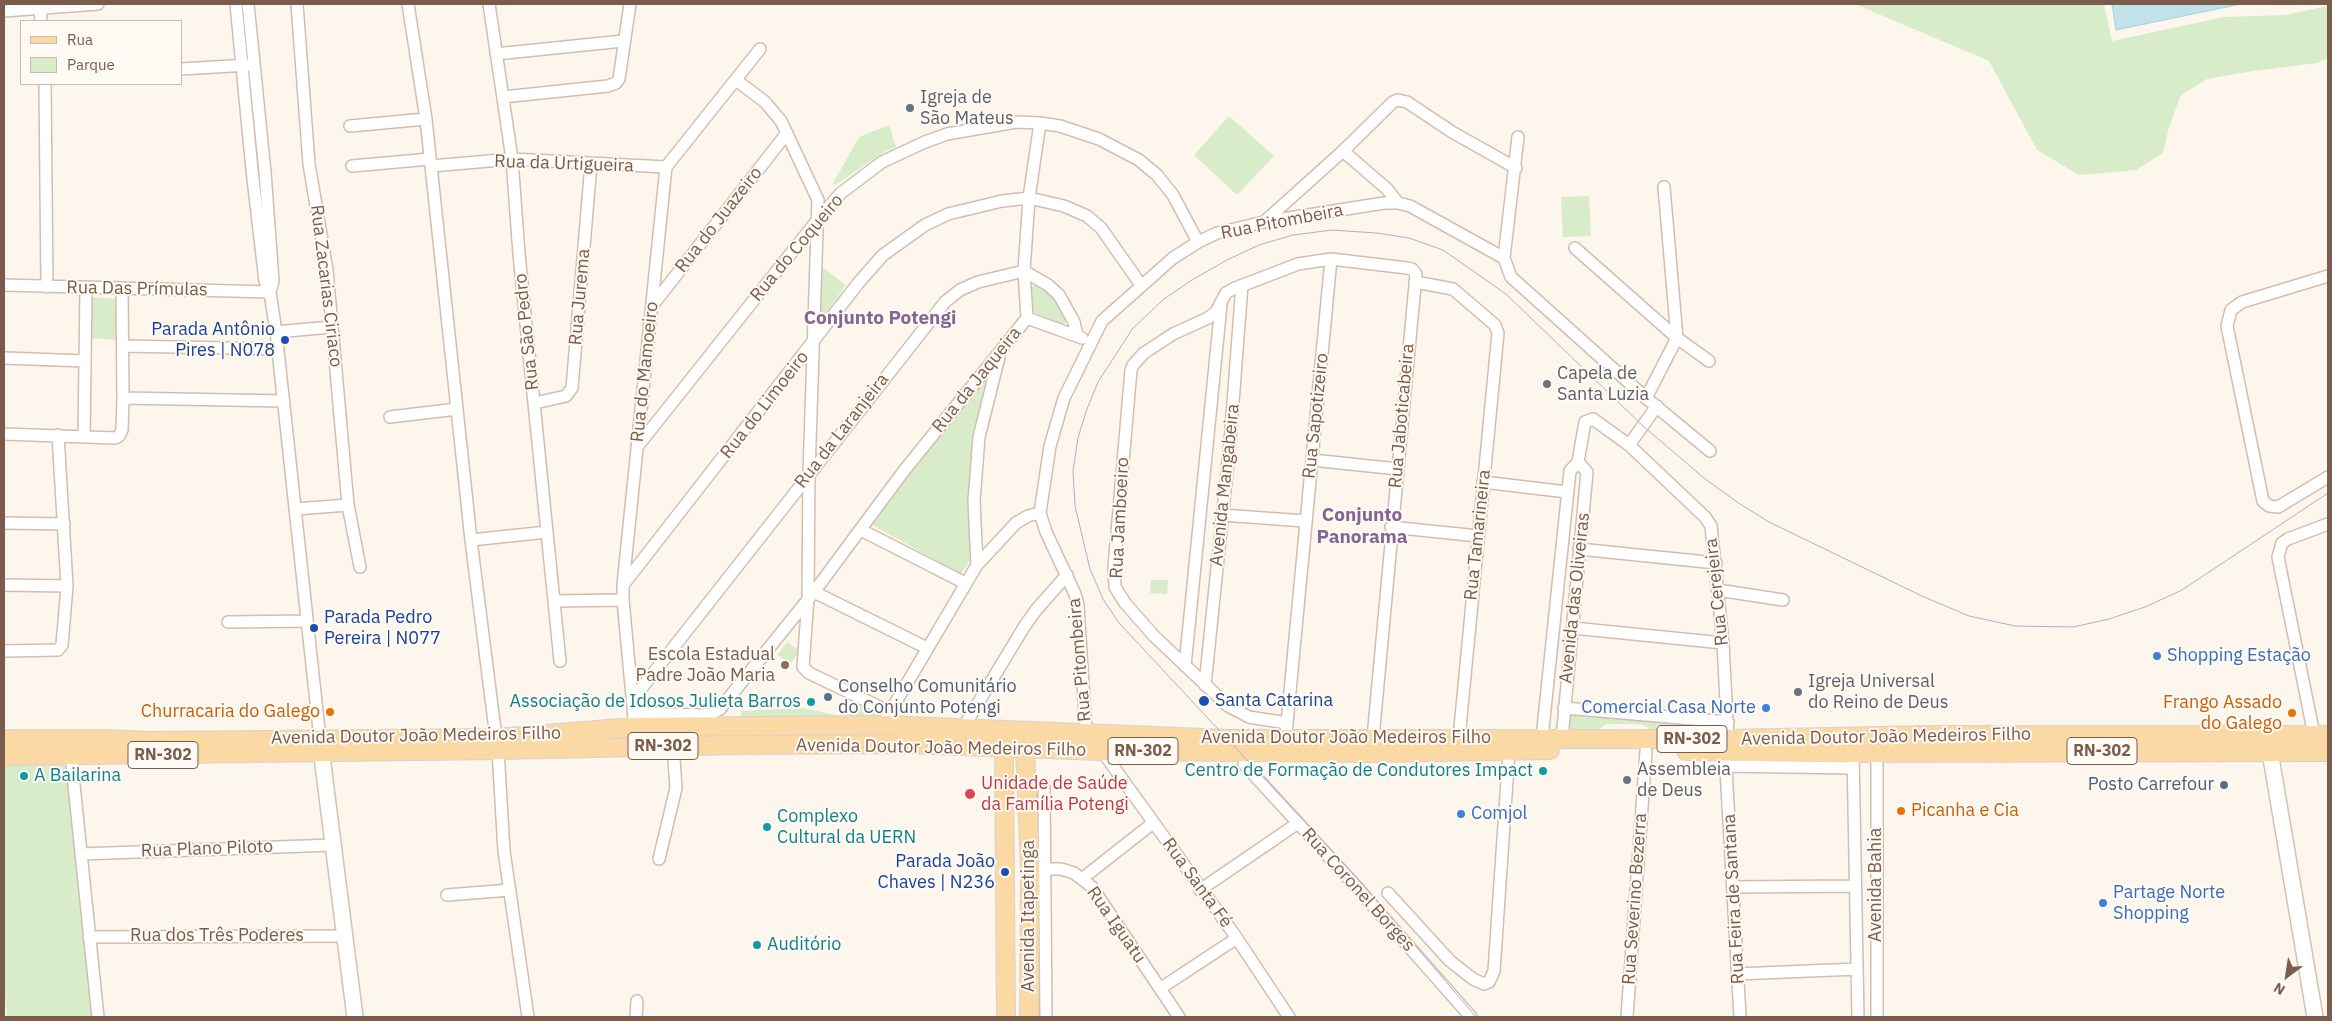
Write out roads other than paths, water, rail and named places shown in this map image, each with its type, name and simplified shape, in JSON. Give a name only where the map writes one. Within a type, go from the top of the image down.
[{"type":"main road","name":"Avenida Doutor João Medeiros Filho","points":[[497,744],[634,720],[658,727],[788,727],[886,718],[968,728],[1008,737]]},
{"type":"main road","points":[[591,747],[593,737],[639,732],[658,727]]},
{"type":"main road","points":[[722,745],[740,738],[779,737],[786,734],[788,727]]},
{"type":"main road","name":"Avenida Doutor João Medeiros Filho","points":[[4,756],[71,756],[321,746],[497,744],[591,747],[904,744],[1058,732],[1228,739],[1286,731],[1373,738],[1562,738],[1727,745],[1853,760],[1876,753],[1919,752],[2328,752]]},
{"type":"main road","name":"Avenida Doutor João Medeiros Filho","points":[[1025,749],[1377,753],[1646,751],[1932,735],[2324,736]]},
{"type":"main road","points":[[1853,760],[1856,745],[1862,742],[1916,740],[1932,735]]},
{"type":"main road","points":[[1919,752],[1931,747],[1977,746],[1980,742],[1979,735]]},
{"type":"main road","points":[[2315,1017],[2270,752],[2276,742],[2287,739],[2324,736]]},
{"type":"main road","points":[[1008,737],[1025,749]]},
{"type":"main road","name":"Avenida Itapetinga","points":[[1006,1012],[1008,737]]},
{"type":"main road","name":"Avenida Doutor João Medeiros Filho","points":[[4,739],[105,739],[321,746]]},
{"type":"main road","points":[[71,756],[80,751],[103,750],[106,746],[105,739]]},
{"type":"main road","points":[[4,746],[35,740]]},
{"type":"main road","points":[[321,746],[355,1017]]},
{"type":"main road","name":"Avenida Itapetinga","points":[[1025,749],[1026,785],[1038,869],[1029,1012]]},
{"type":"main road","points":[[1026,785],[1039,759],[1051,749]]},
{"type":"main road","points":[[1006,1012],[1029,1012]]},
{"type":"street","points":[[4,11],[98,4]]},
{"type":"street","points":[[236,4],[252,173],[265,281],[270,292],[276,332],[321,746]]},
{"type":"street","points":[[248,4],[265,172],[273,281],[270,292]]},
{"type":"street","name":"Rua Zacarias Ciriaco","points":[[297,4],[309,164],[327,270],[348,505],[360,567]]},
{"type":"street","points":[[408,4],[426,119],[471,540],[497,744],[499,787],[510,890],[528,1017]]},
{"type":"street","name":"Rua São Pedro","points":[[489,4],[512,159],[519,254],[560,661]]},
{"type":"street","points":[[503,97],[613,85],[619,79],[623,41],[630,4]]},
{"type":"street","points":[[40,8],[40,20]]},
{"type":"street","points":[[496,54],[623,41]]},
{"type":"street","points":[[666,167],[760,49]]},
{"type":"street","points":[[182,69],[254,64]]},
{"type":"street","points":[[736,80],[765,102],[782,121],[818,200],[819,218],[809,473],[811,595],[803,667],[809,673],[886,718],[977,565],[1016,522],[1028,516],[1040,514]]},
{"type":"street","points":[[45,85],[47,287]]},
{"type":"street","points":[[1264,222],[1343,151],[1393,102],[1402,100],[1408,102],[1452,132],[1516,168]]},
{"type":"street","points":[[350,126],[426,119]]},
{"type":"street","name":"Rua do Coqueiro","points":[[637,447],[819,218],[842,193],[882,162],[947,134],[1016,122],[1060,126],[1099,138],[1139,160],[1157,175],[1173,195],[1198,242]]},
{"type":"street","name":"Rua da Jaqueira","points":[[634,720],[703,715],[717,712],[811,595],[903,472],[1027,318],[1024,271],[1029,198],[1040,123]]},
{"type":"street","name":"Rua do Juazeiro","points":[[652,306],[787,133]]},
{"type":"street","points":[[1518,137],[1516,168],[1504,258],[1511,277],[1646,398],[1710,451]]},
{"type":"street","points":[[1343,151],[1387,189],[1398,203]]},
{"type":"street","name":"Rua da Urtigueira","points":[[352,166],[512,159],[666,167]]},
{"type":"street","name":"Rua Jurema","points":[[534,403],[566,396],[572,388],[591,164]]},
{"type":"street","name":"Rua do Mamoeiro","points":[[634,720],[623,585],[666,167]]},
{"type":"street","points":[[252,173],[265,172]]},
{"type":"street","points":[[1646,398],[1677,338],[1664,187]]},
{"type":"street","name":"Rua do Limoeiro","points":[[623,585],[860,281],[883,255],[903,239],[948,214],[1002,200],[1029,198],[1064,206],[1087,216],[1113,242],[1141,285]]},
{"type":"street","name":"Rua Pitombeira","points":[[1086,733],[1078,606],[1067,575],[1046,532],[1040,514],[1055,424],[1064,398],[1091,342],[1108,315],[1173,258],[1198,242],[1217,233],[1264,222],[1398,203],[1421,211],[1504,258]]},
{"type":"street","points":[[1574,248],[1677,338],[1709,360]]},
{"type":"street","points":[[1221,305],[1226,293],[1242,285],[1298,264],[1331,259],[1412,269],[1415,278]]},
{"type":"street","name":"Rua Sapotizeiro","points":[[1286,731],[1331,259]]},
{"type":"street","points":[[1024,271],[1048,285],[1059,295],[1071,316],[1077,336]]},
{"type":"street","name":"Rua da Laranjeira","points":[[633,698],[945,302],[960,290],[978,282],[1024,271]]},
{"type":"street","points":[[2328,276],[2242,302],[2231,310],[2227,326],[2263,501],[2269,506],[2278,507],[2328,477]]},
{"type":"street","name":"Rua Tamarineira","points":[[1415,278],[1453,289],[1495,325],[1498,333],[1459,738]]},
{"type":"street","name":"Rua Jaboticabeira","points":[[1373,738],[1415,278]]},
{"type":"street","name":"Rua Das Prímulas","points":[[4,285],[270,292]]},
{"type":"street","name":"Avenida Mangabeira","points":[[1205,685],[1230,442],[1242,285]]},
{"type":"street","points":[[84,437],[86,288]]},
{"type":"street","points":[[4,434],[115,438],[119,436],[122,430],[123,398],[122,288]]},
{"type":"street","name":"Avenida Mangabeira","points":[[1185,666],[1221,305]]},
{"type":"street","name":"Rua Jamboeiro","points":[[1221,305],[1208,318],[1173,334],[1137,360],[1133,365],[1130,380],[1114,567],[1115,587],[1125,603],[1154,636],[1228,706],[1241,715],[1286,731]]},
{"type":"street","points":[[1027,318],[1091,342]]},
{"type":"street","points":[[276,332],[331,328]]},
{"type":"street","points":[[123,346],[278,349]]},
{"type":"street","points":[[977,565],[974,500],[979,437],[1000,353]]},
{"type":"street","points":[[4,358],[85,361]]},
{"type":"street","points":[[123,398],[284,401]]},
{"type":"street","points":[[1629,445],[1657,406]]},
{"type":"street","points":[[390,417],[457,409]]},
{"type":"street","name":"Rua Cerejeira","points":[[1584,424],[1590,419],[1597,420],[1629,445],[1709,522],[1716,563],[1723,643],[1727,745]]},
{"type":"street","name":"Avenida das Oliveiras","points":[[1542,738],[1567,492],[1570,471],[1578,462],[1584,424]]},
{"type":"street","points":[[4,651],[58,650],[62,645],[67,586],[58,436]]},
{"type":"street","points":[[1208,439],[1230,442]]},
{"type":"street","points":[[1312,460],[1398,469]]},
{"type":"street","name":"Avenida das Oliveiras","points":[[1562,738],[1587,472],[1578,462]]},
{"type":"street","points":[[1483,482],[1567,492]]},
{"type":"street","points":[[295,509],[348,505]]},
{"type":"street","points":[[1222,515],[1305,521]]},
{"type":"street","points":[[4,523],[64,524]]},
{"type":"street","points":[[2324,736],[2278,557],[2282,543],[2288,539],[2328,524]]},
{"type":"street","points":[[1391,527],[1478,536]]},
{"type":"street","points":[[861,530],[965,583]]},
{"type":"street","points":[[471,540],[547,532]]},
{"type":"street","points":[[1580,549],[1716,563]]},
{"type":"street","points":[[968,728],[1024,627],[1036,610],[1067,575]]},
{"type":"street","points":[[4,585],[67,586]]},
{"type":"street","points":[[1718,590],[1784,600]]},
{"type":"street","points":[[811,595],[927,648]]},
{"type":"street","points":[[555,601],[623,600]]},
{"type":"street","points":[[228,622],[308,621]]},
{"type":"street","points":[[1573,628],[1723,643]]},
{"type":"street","points":[[1564,708],[1727,745]]},
{"type":"street","name":"Rua Feira de Santana","points":[[1727,745],[1740,1017]]},
{"type":"street","points":[[659,859],[676,788],[673,746]]},
{"type":"street","name":"Rua Santa Fé","points":[[1102,751],[1290,1017]]},
{"type":"street","points":[[1388,893],[1450,961],[1473,979],[1484,984],[1489,982],[1494,971],[1508,751]]},
{"type":"street","name":"Rua Severino Bezerra","points":[[1626,1017],[1646,751]]},
{"type":"street","name":"Avenida Bahia","points":[[1876,753],[1877,1017]]},
{"type":"street","points":[[71,756],[98,1017]]},
{"type":"street","name":"Avenida Bahia","points":[[1853,760],[1858,1017]]},
{"type":"street","name":"Rua Coronel Borges","points":[[1244,764],[1471,1017]]},
{"type":"street","name":"Avenida Itapetinga","points":[[1044,788],[1038,869],[1046,1017]]},
{"type":"street","points":[[1083,878],[1154,823]]},
{"type":"street","points":[[1200,890],[1298,823]]},
{"type":"street","name":"Rua Plano Piloto","points":[[81,854],[333,845]]},
{"type":"street","name":"Rua Iguatu","points":[[1038,869],[1074,873],[1083,878],[1092,887],[1179,1017]]},
{"type":"street","points":[[1734,887],[1855,886]]},
{"type":"street","points":[[447,894],[510,890]]},
{"type":"street","name":"Rua dos Três Poderes","points":[[89,937],[345,936]]},
{"type":"street","points":[[1161,988],[1236,938]]},
{"type":"street","points":[[1737,974],[1857,969]]},
{"type":"street","points":[[636,1017],[637,1001]]},
{"type":"water","points":[[2112,4],[2241,4],[2116,30]]},
{"type":"tram line","points":[[1476,1017],[1361,882],[1119,623],[1103,599],[1090,569],[1075,506],[1073,471],[1078,438],[1087,409],[1098,382],[1133,328],[1164,299],[1192,280],[1227,260],[1259,245],[1293,235],[1332,230],[1376,233],[1409,238],[1443,250],[1506,294],[1643,426],[1704,478],[1737,502],[1769,522],[1924,597],[1969,616],[2015,626],[2073,627],[2109,619],[2145,607],[2182,590],[2328,493]]},
{"type":"place","name":"Igreja de São Mateus","points":[[910,108]]},
{"type":"place","name":"Parada Antônio Pires | N078","points":[[285,340]]},
{"type":"place","name":"Capela de Santa Luzia","points":[[1547,384]]},
{"type":"place","name":"Parada Pedro Pereira | N077","points":[[314,628]]},
{"type":"place","name":"Shopping Estação","points":[[2157,656]]},
{"type":"place","name":"Escola Estadual Padre João Maria","points":[[785,665]]},
{"type":"place","name":"Igreja Universal do Reino de Deus","points":[[1798,692]]},
{"type":"place","name":"Conselho Comunitário do Conjunto Potengi","points":[[828,697]]},
{"type":"place","name":"Santa Catarina","points":[[1204,701]]},
{"type":"place","name":"Associação de Idosos Julieta Barros","points":[[811,702]]},
{"type":"place","name":"Comercial Casa Norte","points":[[1766,708]]},
{"type":"place","name":"Churracaria do Galego","points":[[330,712]]},
{"type":"place","name":"Frango Assado do Galego","points":[[2292,713]]},
{"type":"place","name":"Centro de Formação de Condutores Impact","points":[[1543,771]]},
{"type":"place","name":"A Bailarina","points":[[24,776]]},
{"type":"place","name":"Assembleia de Deus","points":[[1627,780]]},
{"type":"place","name":"Posto Carrefour","points":[[2224,785]]},
{"type":"place","name":"Unidade de Saúde da Família Potengi","points":[[970,794]]},
{"type":"place","name":"Picanha e Cia","points":[[1901,811]]},
{"type":"place","name":"Comjol","points":[[1461,814]]},
{"type":"place","name":"Complexo Cultural da UERN","points":[[767,827]]},
{"type":"place","name":"Parada João Chaves | N236","points":[[1005,872]]},
{"type":"place","name":"Partage Norte Shopping","points":[[2103,903]]},
{"type":"place","name":"Auditório","points":[[757,945]]},
{"type":"district","name":"Conjunto Potengi","points":[[880,319]]},
{"type":"district","name":"Conjunto Panorama","points":[[1362,527]]}]
